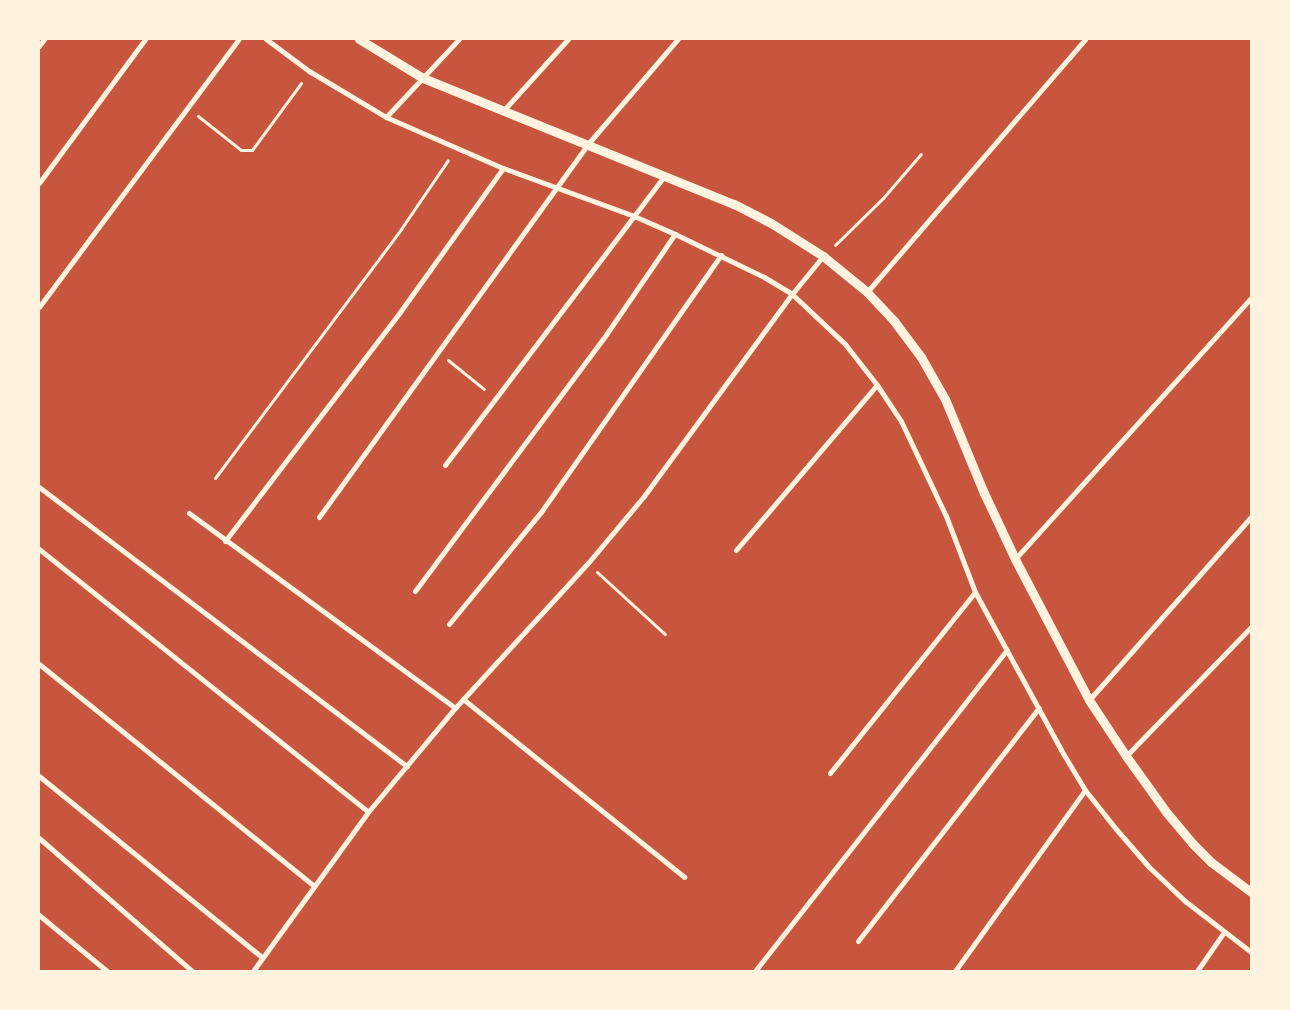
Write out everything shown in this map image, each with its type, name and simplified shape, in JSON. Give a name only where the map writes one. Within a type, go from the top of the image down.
[{"type":"street","points":[[39,46],[44,39]]},
{"type":"street","points":[[39,183],[145,39]]},
{"type":"street","points":[[39,307],[239,39]]},
{"type":"street","points":[[266,39],[310,71],[386,117],[503,168],[634,216],[764,276],[792,294],[845,344],[877,385],[901,421],[946,516],[975,592],[1061,750],[1086,790],[1116,830],[1149,867],[1185,901],[1251,952]]},
{"type":"street","points":[[359,39],[423,78],[734,204],[771,223],[823,256],[867,292],[894,322],[920,357],[945,399],[984,493],[1015,558],[1089,700],[1167,813],[1192,843],[1211,862],[1251,892]]},
{"type":"street","points":[[386,117],[459,39]]},
{"type":"street","points":[[503,111],[568,39]]},
{"type":"street","points":[[319,517],[587,145],[678,39]]},
{"type":"street","points":[[867,292],[1085,39]]},
{"type":"street","points":[[226,541],[384,333],[503,168]]},
{"type":"street","points":[[445,465],[664,176]]},
{"type":"street","points":[[415,591],[602,339],[675,234]]},
{"type":"street","points":[[448,624],[541,512],[721,255]]},
{"type":"street","points":[[253,971],[313,885],[368,812],[455,708],[588,563],[671,460],[792,294],[823,256]]},
{"type":"street","points":[[1015,558],[1251,298]]},
{"type":"street","points":[[736,550],[877,385]]},
{"type":"street","points":[[39,487],[407,766]]},
{"type":"street","points":[[189,513],[455,708]]},
{"type":"street","points":[[1089,700],[1251,517]]},
{"type":"street","points":[[39,549],[368,812]]},
{"type":"street","points":[[830,773],[975,592]]},
{"type":"street","points":[[1126,756],[1251,626]]},
{"type":"street","points":[[755,971],[1006,650]]},
{"type":"street","points":[[39,664],[313,885]]},
{"type":"street","points":[[463,699],[684,876]]},
{"type":"street","points":[[858,941],[1039,708]]},
{"type":"street","points":[[39,776],[262,957]]},
{"type":"street","points":[[956,971],[1086,790]]},
{"type":"street","points":[[39,838],[192,971]]},
{"type":"street","points":[[39,915],[107,971]]},
{"type":"street","points":[[1198,971],[1224,932]]},
{"type":"path","points":[[187,108],[241,150],[252,150],[310,71]]},
{"type":"path","points":[[215,478],[401,230],[456,149]]},
{"type":"path","points":[[823,256],[883,198],[921,154]]},
{"type":"path","points":[[438,352],[496,398]]},
{"type":"path","points":[[588,563],[665,634]]}]
